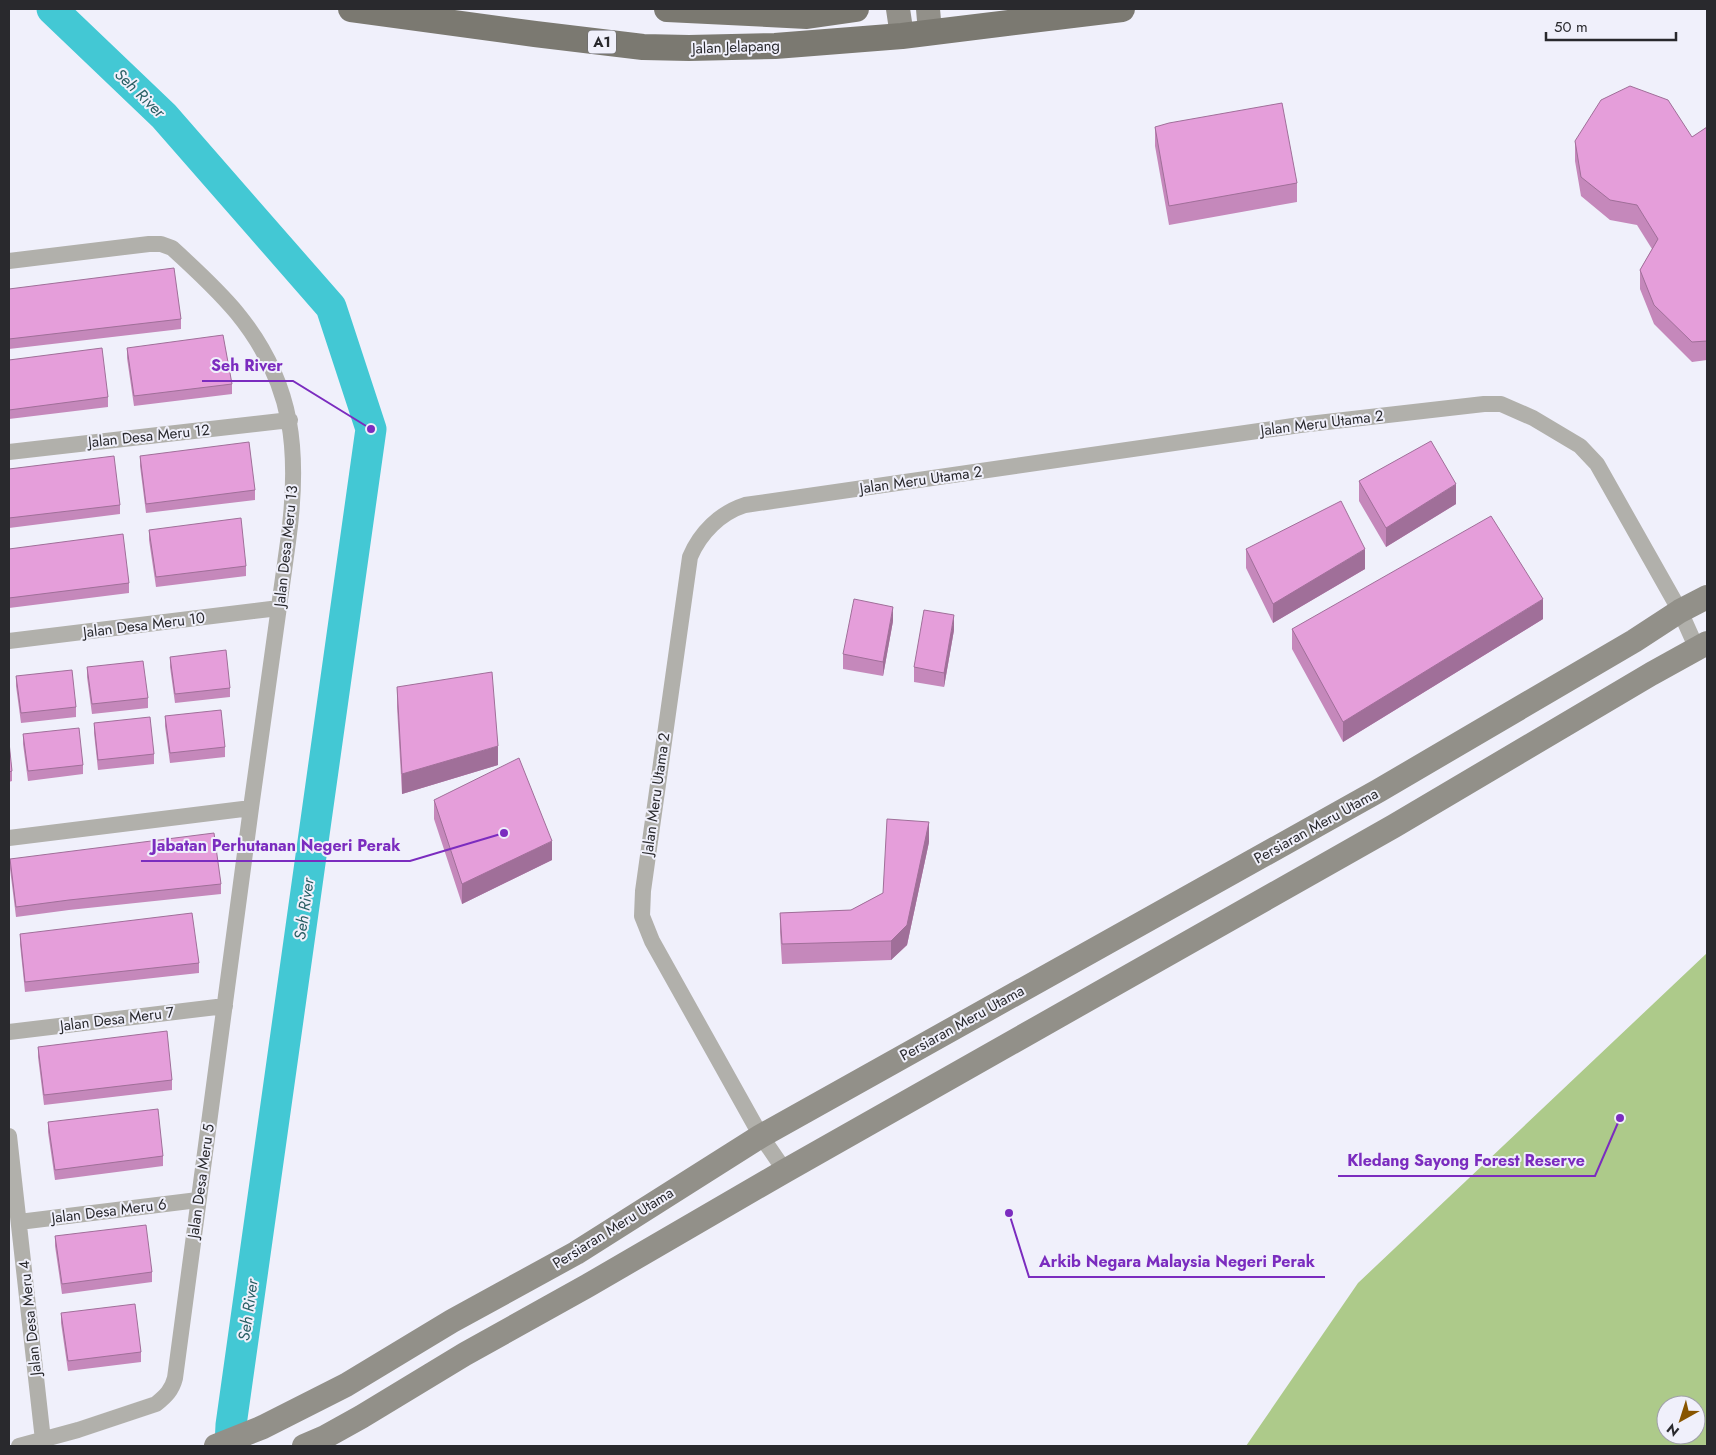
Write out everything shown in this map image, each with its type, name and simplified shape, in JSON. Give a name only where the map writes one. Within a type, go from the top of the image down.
[{"type":"main road","name":"Jalan Jelapang","points":[[350,9],[643,47],[689,48],[775,46],[902,36],[929,20],[1122,9]]},
{"type":"main road","name":"Jalan Jelapang","points":[[667,9],[814,12],[856,9]]},
{"type":"main road","points":[[898,9],[902,36]]},
{"type":"main road","name":"Persiaran Meru Utama","points":[[216,1446],[263,1427],[346,1385],[452,1321],[576,1253],[761,1136],[1378,791],[1634,641],[1680,611],[1707,597]]},
{"type":"main road","points":[[304,1446],[339,1429],[465,1354],[588,1286],[785,1171],[1394,826],[1651,674],[1702,646]]},
{"type":"main road","points":[[576,1253],[588,1286]]},
{"type":"street","name":"Jalan Desa Meru 13","points":[[9,261],[149,244],[161,244],[172,248],[236,311],[261,347],[273,372],[290,420],[294,498],[251,808]]},
{"type":"street","name":"Jalan Meru Utama 2","points":[[785,1171],[761,1136],[652,941],[642,916],[644,882],[690,557],[705,532],[734,509],[745,505],[1300,425],[1484,404],[1501,404],[1532,418],[1580,446],[1597,464],[1680,611],[1702,646]]},
{"type":"street","name":"Jalan Desa Meru 12","points":[[9,452],[290,420]]},
{"type":"street","name":"Jalan Desa Meru 10","points":[[9,641],[279,608]]},
{"type":"street","points":[[9,838],[251,808]]},
{"type":"street","name":"Jalan Desa Meru 5","points":[[19,1446],[78,1430],[156,1404],[172,1389],[176,1378],[251,808]]},
{"type":"street","name":"Jalan Desa Meru 7","points":[[9,1032],[225,1006]]},
{"type":"street","name":"Jalan Desa Meru 4","points":[[9,1136],[43,1440]]},
{"type":"street","name":"Jalan Desa Meru 6","points":[[20,1222],[198,1200]]},
{"type":"green space","points":[[1707,953],[1707,1446],[1246,1446],[1358,1283]]},
{"type":"building","points":[[1630,86],[1668,100],[1692,137],[1707,127],[1707,341],[1692,342],[1654,305],[1640,270],[1658,239],[1637,205],[1610,200],[1581,177],[1575,141],[1601,100]]},
{"type":"building","points":[[1282,103],[1297,183],[1169,206],[1155,127]]},
{"type":"building","points":[[174,268],[181,319],[9,339],[9,289]]},
{"type":"building","points":[[223,335],[232,384],[134,396],[127,348]]},
{"type":"building","points":[[102,348],[108,397],[9,410],[9,360]]},
{"type":"building","points":[[1431,441],[1456,484],[1386,528],[1359,481]]},
{"type":"building","points":[[249,442],[255,490],[146,504],[140,456]]},
{"type":"building","points":[[114,456],[120,505],[9,518],[9,469]]},
{"type":"building","points":[[1341,501],[1365,549],[1273,604],[1246,549]]},
{"type":"building","points":[[1491,516],[1543,599],[1343,722],[1292,629]]},
{"type":"building","points":[[241,518],[246,566],[156,577],[149,530]]},
{"type":"building","points":[[123,534],[129,583],[9,598],[9,549]]},
{"type":"building","points":[[854,599],[893,607],[883,662],[843,654]]},
{"type":"building","points":[[924,610],[954,615],[944,673],[914,667]]},
{"type":"building","points":[[226,650],[230,688],[175,694],[170,657]]},
{"type":"building","points":[[143,661],[148,698],[92,704],[87,667]]},
{"type":"building","points":[[72,670],[76,707],[21,713],[16,676]]},
{"type":"building","points":[[492,672],[498,746],[402,774],[397,687]]},
{"type":"building","points":[[221,710],[225,747],[170,753],[165,716]]},
{"type":"building","points":[[150,717],[154,754],[98,760],[94,723]]},
{"type":"building","points":[[79,728],[83,765],[28,771],[23,734]]},
{"type":"building","points":[[9,742],[12,771],[9,772]]},
{"type":"building","points":[[519,758],[552,841],[462,884],[434,800]]},
{"type":"building","points":[[887,819],[929,822],[907,925],[891,941],[782,944],[780,913],[851,910],[883,893]]},
{"type":"building","points":[[214,833],[221,884],[16,907],[10,859]]},
{"type":"building","points":[[192,913],[199,963],[25,982],[20,934]]},
{"type":"building","points":[[167,1031],[172,1080],[44,1095],[38,1047]]},
{"type":"building","points":[[158,1109],[163,1156],[55,1170],[48,1122]]},
{"type":"building","points":[[146,1225],[152,1272],[62,1284],[55,1236]]},
{"type":"building","points":[[135,1304],[141,1352],[68,1361],[61,1313]]},
{"type":"waterway","name":"Seh River","points":[[52,9],[164,116],[331,307],[371,429],[231,1425],[230,1446]]},
{"type":"place","name":"Seh River","points":[[371,429]]},
{"type":"place","name":"Jabatan Perhutanan Negeri Perak","points":[[504,833]]},
{"type":"place","name":"Kledang Sayong Forest Reserve","points":[[1620,1118]]},
{"type":"place","name":"Arkib Negara Malaysia Negeri Perak","points":[[1009,1213]]}]
